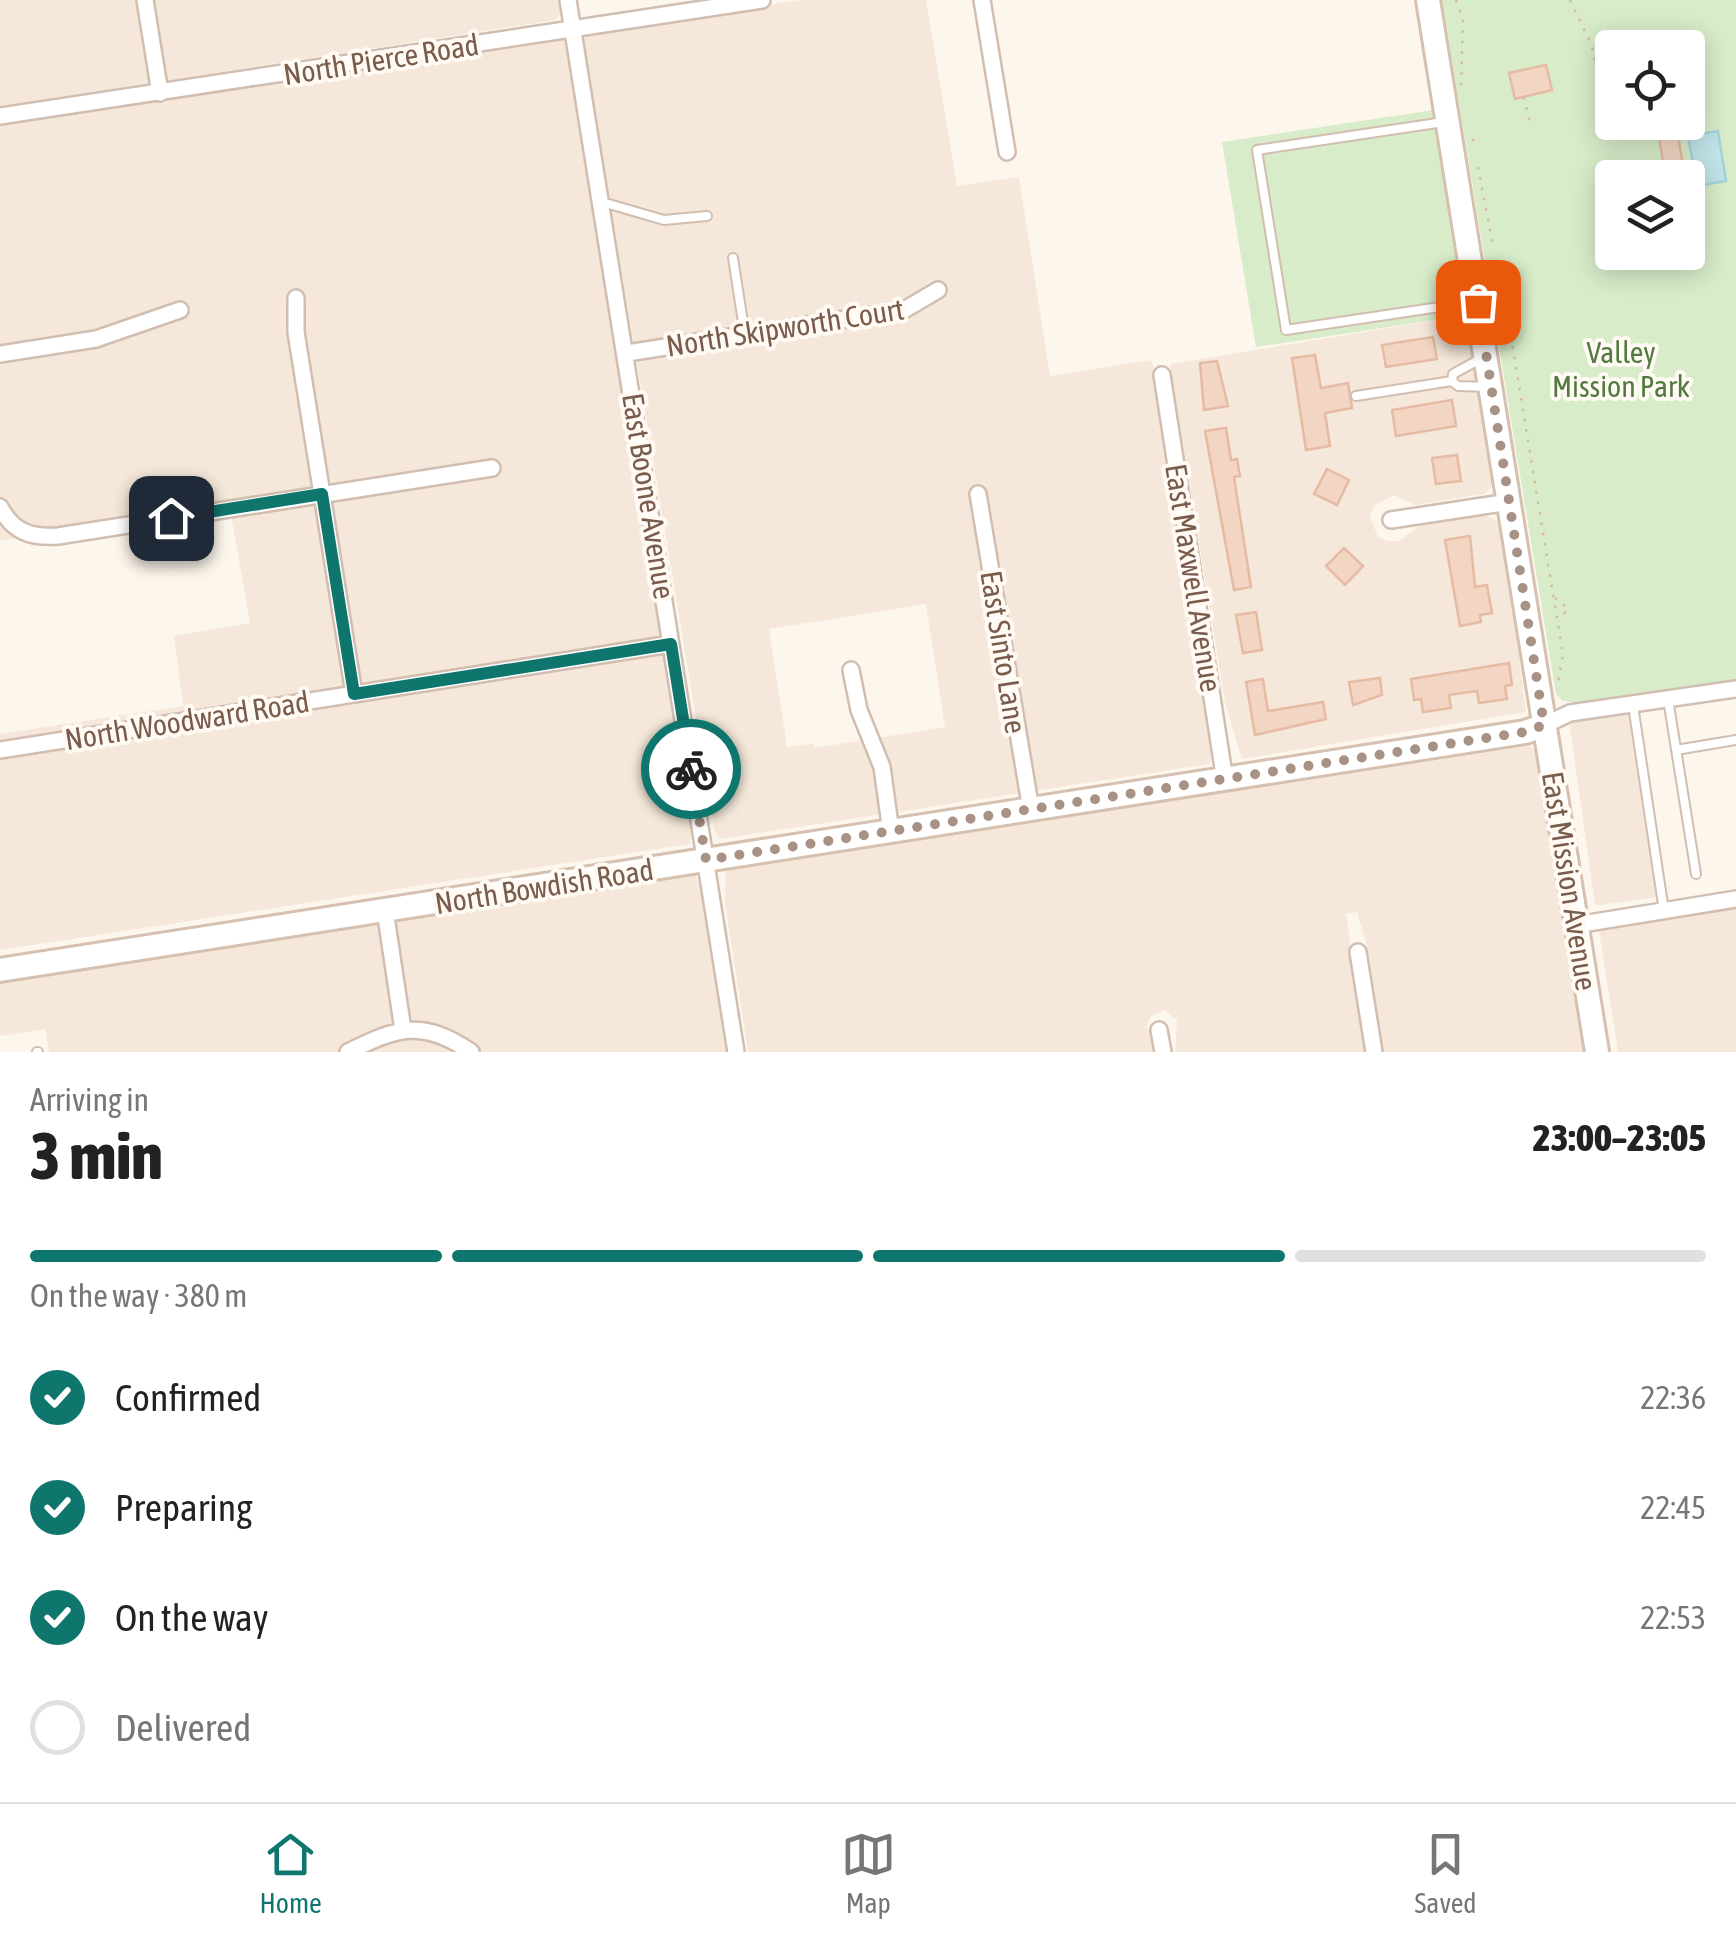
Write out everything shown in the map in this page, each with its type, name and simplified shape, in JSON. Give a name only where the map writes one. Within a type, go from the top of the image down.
[{"type":"street","points":[[145,0],[160,93]]},
{"type":"street","name":"East Boone Avenue","points":[[568,0],[736,1052]]},
{"type":"street","name":"North Pierce Road","points":[[0,116],[762,0]]},
{"type":"street","points":[[982,0],[1006,152]]},
{"type":"street","name":"East Mission Avenue","points":[[1428,0],[1597,1052]]},
{"type":"street","name":"North Skipworth Court","points":[[627,353],[904,310],[938,290]]},
{"type":"street","points":[[296,298],[296,332],[354,694]]},
{"type":"street","points":[[0,354],[96,338],[180,310]]},
{"type":"street","name":"East Maxwell Avenue","points":[[1162,375],[1225,781]]},
{"type":"street","points":[[0,507],[14,528],[26,535],[58,536],[492,468]]},
{"type":"street","name":"East Sinto Lane","points":[[978,494],[1031,810]]},
{"type":"street","points":[[1391,520],[1509,502]]},
{"type":"street","name":"North Woodward Road","points":[[0,750],[671,644]]},
{"type":"street","points":[[851,670],[859,710],[882,767],[891,832]]},
{"type":"street","name":"North Bowdish Road","points":[[0,970],[1225,781],[1525,732],[1570,713],[1736,689]]},
{"type":"street","points":[[1576,925],[1736,899]]},
{"type":"street","points":[[385,910],[403,1030]]},
{"type":"street","points":[[1358,952],[1374,1052]]},
{"type":"street","points":[[348,1052],[403,1030],[438,1030],[471,1052]]},
{"type":"street","points":[[1159,1030],[1163,1052]]},
{"type":"lane","points":[[1448,122],[1257,150],[1286,330],[1478,302]]},
{"type":"lane","points":[[602,202],[664,220],[707,216]]},
{"type":"lane","points":[[732,258],[745,335]]},
{"type":"lane","points":[[1452,381],[1453,374],[1486,356]]},
{"type":"lane","points":[[1356,396],[1452,381],[1458,386],[1491,387]]},
{"type":"lane","points":[[1668,699],[1696,874]]},
{"type":"lane","points":[[1633,704],[1664,911]]},
{"type":"lane","points":[[1676,750],[1736,740]]},
{"type":"path","points":[[1456,0],[1463,26],[1460,90]]},
{"type":"path","points":[[1570,0],[1595,61]]},
{"type":"path","points":[[1524,97],[1531,128]]},
{"type":"path","points":[[1478,166],[1493,244]]},
{"type":"path","points":[[1496,264],[1558,622],[1563,662],[1557,689],[1568,700],[1570,713]]},
{"type":"path","points":[[1554,597],[1568,608],[1558,622]]},
{"type":"shaded area","points":[[0,0],[561,0],[563,9],[556,20],[0,106]]},
{"type":"shaded area","points":[[801,0],[926,0],[957,186],[1019,177],[1050,376],[1152,360],[1214,740],[1210,764],[720,839],[715,832],[583,39],[592,31]],"holes":[[[926,604],[945,727],[814,748],[813,744],[787,747],[769,629]]]},
{"type":"shaded area","points":[[563,37],[568,41],[693,813],[690,844],[0,950],[0,734],[183,706],[174,636],[250,623],[231,515],[39,545],[20,538],[0,540],[0,122]]},
{"type":"shaded area","points":[[1468,315],[1494,481],[1491,488],[1484,494],[1415,505],[1394,495],[1374,506],[1370,516],[1378,537],[1388,541],[1399,541],[1419,526],[1484,515],[1502,523],[1526,712],[1242,759],[1225,703],[1170,364]]},
{"type":"shaded area","points":[[1630,711],[1658,897],[1601,905],[1595,904],[1569,721]]},
{"type":"shaded area","points":[[1528,746],[1539,753],[1586,1052],[1383,1052],[1367,946],[1357,912],[1346,914],[1367,1052],[1175,1052],[1177,1020],[1164,1010],[1150,1017],[1147,1027],[1158,1052],[748,1052],[725,903],[726,870]]},
{"type":"shaded area","points":[[695,875],[709,907],[732,1052],[49,1052],[45,1029],[0,1036],[0,983]]},
{"type":"shaded area","points":[[1736,906],[1736,1052],[1618,1052],[1599,930]]},
{"type":"green space","name":"Valley Mission Park","points":[[1442,0],[1736,0],[1736,680],[1581,703],[1563,701],[1556,694]]},
{"type":"green space","name":"Valley Mission Park","points":[[1434,110],[1468,315],[1256,347],[1222,142]]},
{"type":"water","points":[[1718,131],[1726,181],[1705,185],[1705,160],[1692,160],[1689,140],[1705,140],[1705,133]]},
{"type":"building","points":[[1546,65],[1552,90],[1515,99],[1509,73]]},
{"type":"building","points":[[1659,140],[1679,140],[1682,160],[1663,160]]},
{"type":"building","points":[[1433,337],[1437,359],[1386,367],[1382,345]]},
{"type":"building","points":[[1315,355],[1321,388],[1348,383],[1352,408],[1325,413],[1330,446],[1306,450],[1292,358]]},
{"type":"building","points":[[1217,361],[1228,406],[1204,410],[1200,363]]},
{"type":"building","points":[[1452,400],[1456,426],[1396,436],[1392,410]]},
{"type":"building","points":[[1226,428],[1231,460],[1237,459],[1240,476],[1234,477],[1251,587],[1234,590],[1205,431]]},
{"type":"building","points":[[1457,455],[1461,481],[1436,484],[1432,458]]},
{"type":"building","points":[[1327,469],[1349,480],[1337,505],[1314,494]]},
{"type":"building","points":[[1470,536],[1475,587],[1487,585],[1492,613],[1480,615],[1481,622],[1460,626],[1445,540]]},
{"type":"building","points":[[1344,548],[1363,566],[1345,585],[1326,566]]},
{"type":"building","points":[[1256,612],[1262,650],[1243,653],[1236,615]]},
{"type":"building","points":[[1509,663],[1512,685],[1505,686],[1507,699],[1479,703],[1477,691],[1449,695],[1451,708],[1423,712],[1421,699],[1414,700],[1411,679]]},
{"type":"building","points":[[1380,678],[1382,695],[1353,705],[1349,682]]},
{"type":"building","points":[[1263,679],[1268,711],[1323,702],[1326,719],[1255,735],[1246,682]]},
{"type":"way so far","points":[[691,769],[706,860],[1262,775],[1525,732],[1544,725],[1478,302]]},
{"type":"route","points":[[171,518],[322,494],[354,694],[671,644],[691,769]]}]
